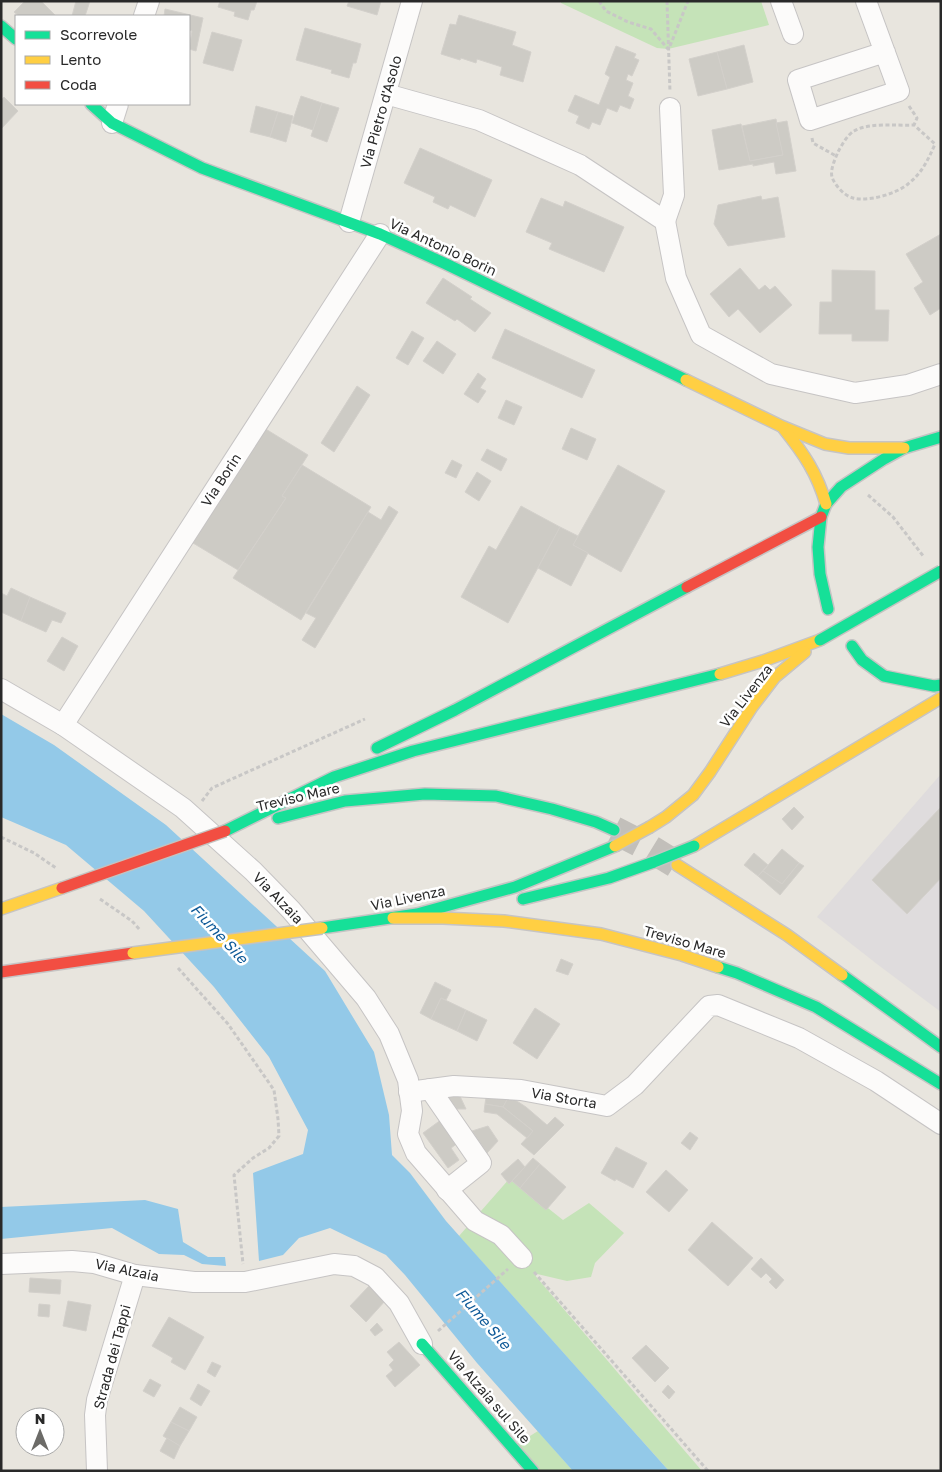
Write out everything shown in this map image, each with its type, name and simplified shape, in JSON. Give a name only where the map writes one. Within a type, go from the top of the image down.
[{"type":"main road","points":[[1,26],[15,38]]},
{"type":"main road","name":"Via Antonio Borin","points":[[94,105],[115,113],[202,168],[380,234],[781,426],[825,444],[849,448],[904,448]]},
{"type":"main road","name":"Via Antonio Borin","points":[[781,426],[813,466],[822,485],[826,504]]},
{"type":"main road","points":[[828,609],[820,574],[818,547],[822,517],[826,504],[841,487],[884,458],[904,448],[941,437]]},
{"type":"main road","points":[[334,777],[346,763],[454,710],[822,517]]},
{"type":"main road","points":[[820,640],[941,571]]},
{"type":"main road","name":"Via Livenza","points":[[1,909],[225,830],[334,777],[413,751],[709,677],[820,640]]},
{"type":"main road","name":"Via Livenza","points":[[1,972],[393,918],[417,914],[515,887],[615,846],[666,817],[692,795],[710,772],[752,707],[775,677],[820,640]]},
{"type":"main road","points":[[852,646],[862,660],[884,676],[934,686],[941,685]]},
{"type":"main road","points":[[516,900],[610,878],[694,846],[941,698]]},
{"type":"main road","name":"Treviso Mare","points":[[225,830],[346,801],[425,794],[496,796],[552,809],[596,822],[614,830]]},
{"type":"main road","points":[[677,865],[787,935],[941,1047]]},
{"type":"main road","points":[[431,918],[488,906]]},
{"type":"main road","name":"Treviso Mare","points":[[393,918],[504,921],[601,934],[682,955],[736,973],[816,1007],[941,1084]]},
{"type":"main road","name":"Via Alzaia sul Sile","points":[[422,1344],[533,1471]]},
{"type":"street","points":[[144,15],[149,1]]},
{"type":"street","name":"Via Pietro d'Asolo","points":[[349,222],[412,1]]},
{"type":"street","points":[[781,1],[793,34]]},
{"type":"street","points":[[866,1],[885,52],[899,91],[810,120],[798,80],[885,52]]},
{"type":"street","points":[[386,94],[479,120],[580,165],[665,221]]},
{"type":"street","points":[[670,108],[674,195],[665,221],[676,278],[701,335],[771,374],[855,393],[908,385],[941,374]]},
{"type":"street","name":"Via Borin","points":[[63,725],[380,234]]},
{"type":"street","name":"Via Alzaia","points":[[1,689],[63,725],[183,808],[253,871],[291,910],[366,998],[389,1034],[408,1080],[412,1111],[408,1134],[416,1153],[447,1190],[476,1220],[501,1235],[517,1262]]},
{"type":"street","name":"Via Storta","points":[[409,1092],[454,1086],[521,1090],[607,1106],[635,1085],[708,1006],[718,1005],[799,1038],[876,1081],[941,1124]]},
{"type":"street","points":[[430,1089],[481,1163],[447,1190]]},
{"type":"street","name":"Via Alzaia","points":[[1,1264],[79,1261],[100,1264],[135,1275],[194,1282],[245,1282],[334,1264],[354,1266],[375,1277],[399,1303],[422,1344]]},
{"type":"street","name":"Strada dei Tappi","points":[[97,1471],[95,1415],[97,1400],[135,1275]]},
{"type":"path","points":[[599,1],[606,11],[628,22],[651,29],[668,49]]},
{"type":"path","points":[[667,1],[670,108]]},
{"type":"path","points":[[668,49],[688,1]]},
{"type":"path","points":[[899,91],[917,118],[914,125]]},
{"type":"path","points":[[810,120],[809,130],[813,142],[836,156]]},
{"type":"path","points":[[878,125],[914,125],[935,144],[925,167],[907,185],[888,194],[872,198],[853,198],[841,191],[832,177],[833,162],[840,148],[853,131],[878,125]]},
{"type":"path","points":[[851,480],[893,518],[929,562]]},
{"type":"path","points":[[190,815],[212,788],[365,719]]},
{"type":"path","points":[[1,837],[34,853],[58,870]]},
{"type":"path","points":[[99,898],[132,920],[144,934]]},
{"type":"path","points":[[176,966],[228,1024],[274,1090],[279,1136],[269,1148],[253,1158],[234,1175],[236,1212],[245,1282]]},
{"type":"path","points":[[438,1331],[517,1262],[708,1471]]},
{"type":"shaded area","points":[[941,774],[941,1012],[817,917]]},
{"type":"green space","points":[[561,1],[761,1],[769,25],[668,49],[657,48],[561,3]]},
{"type":"green space","points":[[510,1178],[563,1220],[589,1203],[624,1233],[595,1263],[591,1277],[567,1281],[533,1273],[702,1471],[669,1471],[459,1236]]},
{"type":"green space","points":[[538,1431],[573,1471],[527,1471],[509,1449]]},
{"type":"water","name":"Fiume Sile","points":[[1,714],[54,745],[166,825],[325,971],[374,1052],[389,1115],[392,1155],[410,1173],[446,1221],[669,1471],[573,1471],[477,1363],[405,1275],[386,1255],[330,1228],[299,1238],[283,1255],[259,1261],[253,1173],[303,1154],[308,1130],[269,1057],[214,987],[144,911],[66,845],[1,817]]},
{"type":"water","points":[[145,1200],[178,1209],[183,1242],[208,1257],[225,1257],[226,1266],[202,1264],[184,1255],[159,1254],[112,1228],[1,1239],[1,1207]]},
{"type":"building","points":[[25,1],[41,1],[55,15],[18,15],[14,12]]},
{"type":"building","points":[[76,1],[90,1],[85,15],[72,15]]},
{"type":"building","points":[[220,1],[257,1],[254,10],[251,10],[248,20],[234,16],[235,12],[218,7]]},
{"type":"building","points":[[349,1],[381,1],[377,15],[347,6]]},
{"type":"building","points":[[165,9],[203,18],[196,51],[190,49],[192,31],[190,30],[190,15],[164,15]]},
{"type":"building","points":[[459,15],[516,32],[512,45],[531,52],[523,82],[500,75],[502,67],[477,59],[476,63],[441,54],[450,24],[456,25]]},
{"type":"building","points":[[305,28],[361,44],[356,63],[353,63],[349,78],[331,73],[332,70],[296,60]]},
{"type":"building","points":[[212,32],[242,40],[233,71],[203,63]]},
{"type":"building","points":[[744,45],[753,82],[727,89],[717,52]]},
{"type":"building","points":[[616,46],[636,54],[634,58],[639,60],[632,76],[628,74],[626,80],[633,83],[628,96],[634,99],[630,109],[620,105],[617,112],[607,108],[600,125],[592,122],[589,129],[576,123],[579,116],[568,111],[575,95],[599,105],[610,77],[605,74]]},
{"type":"building","points":[[717,52],[727,89],[698,96],[689,59]]},
{"type":"building","points":[[301,96],[322,103],[313,130],[292,123]]},
{"type":"building","points":[[4,97],[18,111],[1,129],[1,100]]},
{"type":"building","points":[[322,103],[339,108],[327,142],[311,136]]},
{"type":"building","points":[[256,106],[278,112],[270,137],[250,132]]},
{"type":"building","points":[[278,112],[293,116],[286,142],[270,137]]},
{"type":"building","points":[[776,119],[783,155],[750,161],[742,126]]},
{"type":"building","points":[[787,121],[796,171],[776,174],[774,162],[719,170],[712,130],[741,124],[750,161],[783,155],[776,123]]},
{"type":"building","points":[[420,148],[492,180],[475,217],[450,205],[448,209],[433,202],[435,197],[404,183]]},
{"type":"building","points":[[761,196],[762,200],[778,197],[785,237],[728,246],[714,224],[718,205]]},
{"type":"building","points":[[541,198],[563,207],[565,201],[624,227],[604,272],[549,249],[552,243],[526,232]]},
{"type":"building","points":[[941,234],[941,308],[930,315],[914,288],[923,282],[906,254]]},
{"type":"building","points":[[740,268],[759,290],[765,285],[770,290],[775,286],[792,305],[760,333],[738,309],[729,317],[710,294]]},
{"type":"building","points":[[832,270],[875,271],[875,310],[889,310],[888,341],[852,341],[852,334],[819,334],[820,302],[832,302]]},
{"type":"building","points":[[443,278],[472,297],[470,299],[491,313],[475,332],[457,319],[455,321],[426,303]]},
{"type":"building","points":[[505,329],[595,370],[582,398],[492,358]]},
{"type":"building","points":[[412,331],[424,338],[408,365],[396,358]]},
{"type":"building","points":[[437,341],[456,354],[443,374],[423,361]]},
{"type":"building","points":[[478,373],[486,379],[480,388],[486,391],[478,403],[464,394]]},
{"type":"building","points":[[357,386],[370,395],[334,452],[321,443]]},
{"type":"building","points":[[506,400],[522,407],[514,425],[498,418]]},
{"type":"building","points":[[264,428],[308,455],[282,496],[286,498],[238,570],[193,543]]},
{"type":"building","points":[[571,428],[596,439],[587,460],[562,449]]},
{"type":"building","points":[[487,449],[507,459],[501,471],[481,460]]},
{"type":"building","points":[[452,460],[462,465],[456,478],[445,473]]},
{"type":"building","points":[[302,465],[371,507],[301,620],[233,578],[286,498],[282,496]]},
{"type":"building","points":[[618,465],[665,491],[621,572],[573,545]]},
{"type":"building","points":[[477,472],[491,481],[479,501],[465,492]]},
{"type":"building","points":[[389,506],[398,512],[315,648],[302,640],[316,618],[306,613],[368,512],[381,520]]},
{"type":"building","points":[[521,506],[560,527],[508,623],[461,597],[489,546],[496,550]]},
{"type":"building","points":[[560,527],[578,536],[573,545],[588,553],[571,586],[538,568]]},
{"type":"building","points":[[11,588],[30,597],[21,621],[1,612],[1,593],[7,596]]},
{"type":"building","points":[[30,597],[66,613],[61,623],[52,620],[46,632],[21,621]]},
{"type":"building","points":[[62,637],[78,646],[64,671],[47,661]]},
{"type":"building","points":[[794,807],[804,817],[792,830],[782,819]]},
{"type":"building","points":[[941,807],[941,878],[907,914],[872,880]]},
{"type":"building","points":[[782,849],[799,863],[782,884],[763,871]]},
{"type":"building","points":[[754,853],[768,865],[758,876],[744,865]]},
{"type":"building","points":[[799,863],[804,866],[780,895],[758,876],[763,871],[782,884]]},
{"type":"building","points":[[561,959],[573,964],[568,975],[556,971]]},
{"type":"building","points":[[435,982],[451,990],[446,1000],[441,998],[431,1019],[420,1013]]},
{"type":"building","points":[[441,998],[466,1010],[457,1031],[431,1019]]},
{"type":"building","points":[[535,1008],[560,1024],[537,1059],[513,1043]]},
{"type":"building","points":[[466,1010],[487,1020],[477,1041],[457,1031]]},
{"type":"building","points":[[487,1091],[509,1096],[503,1107],[485,1104]]},
{"type":"building","points":[[449,1092],[458,1092],[466,1109],[457,1109],[448,1097]]},
{"type":"building","points":[[509,1096],[526,1107],[547,1125],[555,1117],[564,1125],[534,1155],[521,1144],[533,1131],[503,1107]]},
{"type":"building","points":[[485,1104],[503,1107],[533,1131],[527,1138],[497,1114],[484,1112]]},
{"type":"building","points":[[445,1117],[458,1143],[451,1148],[459,1160],[448,1168],[423,1133]]},
{"type":"building","points":[[488,1126],[498,1141],[487,1153],[472,1131]]},
{"type":"building","points":[[690,1132],[698,1138],[690,1150],[681,1143]]},
{"type":"building","points":[[616,1147],[647,1163],[633,1188],[601,1173]]},
{"type":"building","points":[[533,1158],[540,1164],[520,1188],[512,1181]]},
{"type":"building","points":[[518,1159],[525,1167],[509,1184],[501,1174]]},
{"type":"building","points":[[540,1164],[566,1187],[546,1210],[520,1188]]},
{"type":"building","points":[[666,1170],[688,1190],[669,1212],[646,1192]]},
{"type":"building","points":[[712,1222],[753,1258],[728,1286],[688,1250]]},
{"type":"building","points":[[761,1258],[784,1280],[776,1289],[769,1282],[772,1279],[766,1273],[761,1278],[751,1269]]},
{"type":"building","points":[[30,1278],[61,1280],[60,1294],[29,1292]]},
{"type":"building","points":[[369,1286],[385,1301],[366,1322],[350,1306]]},
{"type":"building","points":[[68,1301],[91,1305],[86,1331],[63,1326]]},
{"type":"building","points":[[39,1304],[50,1305],[49,1317],[38,1316]]},
{"type":"building","points":[[169,1317],[204,1337],[185,1370],[171,1362],[173,1358],[152,1346]]},
{"type":"building","points":[[377,1323],[383,1330],[375,1336],[370,1330]]},
{"type":"building","points":[[399,1342],[420,1365],[395,1387],[386,1376],[393,1370],[389,1365],[394,1360],[387,1352]]},
{"type":"building","points":[[646,1345],[669,1368],[655,1382],[632,1358]]},
{"type":"building","points":[[212,1362],[221,1366],[215,1377],[207,1372]]},
{"type":"building","points":[[150,1379],[161,1385],[154,1397],[143,1391]]},
{"type":"building","points":[[198,1384],[210,1391],[201,1406],[190,1399]]},
{"type":"building","points":[[668,1385],[675,1392],[669,1399],[662,1392]]},
{"type":"building","points":[[180,1407],[197,1417],[189,1431],[171,1422]]},
{"type":"building","points":[[171,1422],[189,1431],[180,1446],[163,1436]]},
{"type":"building","points":[[167,1438],[180,1446],[174,1459],[160,1451]]},
{"type":"tunnel","points":[[614,830],[677,865]]},
{"type":"traffic: fast","points":[[1,26],[15,38]]},
{"type":"traffic: fast","points":[[92,105],[112,123],[202,168],[380,234],[686,380]]},
{"type":"traffic: fast","points":[[828,609],[820,574],[818,547],[821,517],[826,504],[841,487],[884,459],[904,448],[941,437]]},
{"type":"traffic: fast","points":[[820,640],[941,571]]},
{"type":"traffic: fast","points":[[377,748],[455,710],[687,587]]},
{"type":"traffic: fast","points":[[852,646],[862,660],[884,676],[934,686],[941,685]]},
{"type":"traffic: fast","points":[[225,831],[334,777],[413,751],[720,674]]},
{"type":"traffic: fast","points":[[278,818],[345,801],[425,794],[496,796],[552,809],[596,822],[614,830]]},
{"type":"traffic: fast","points":[[322,928],[417,914],[515,887],[615,846]]},
{"type":"traffic: fast","points":[[654,862],[694,846]]},
{"type":"traffic: fast","points":[[523,899],[609,878],[654,862]]},
{"type":"traffic: fast","points":[[718,967],[737,973],[816,1007],[941,1084]]},
{"type":"traffic: fast","points":[[842,975],[941,1047]]},
{"type":"traffic: fast","points":[[422,1344],[533,1471]]},
{"type":"traffic: slow","points":[[686,380],[781,426],[825,444],[849,448],[904,448]]},
{"type":"traffic: slow","points":[[784,429],[809,464],[826,504]]},
{"type":"traffic: slow","points":[[720,674],[763,661],[820,640]]},
{"type":"traffic: slow","points":[[650,827],[666,817],[693,795],[752,707],[775,677],[805,652]]},
{"type":"traffic: slow","points":[[694,846],[941,698]]},
{"type":"traffic: slow","points":[[615,846],[650,827]]},
{"type":"traffic: slow","points":[[677,865],[787,935],[842,975]]},
{"type":"traffic: slow","points":[[1,909],[62,888]]},
{"type":"traffic: slow","points":[[393,918],[504,921],[601,934],[682,955],[718,967]]},
{"type":"traffic: slow","points":[[133,953],[322,928]]},
{"type":"traffic: jam","points":[[687,587],[821,517]]},
{"type":"traffic: jam","points":[[62,888],[225,831]]},
{"type":"traffic: jam","points":[[1,972],[133,953]]}]
